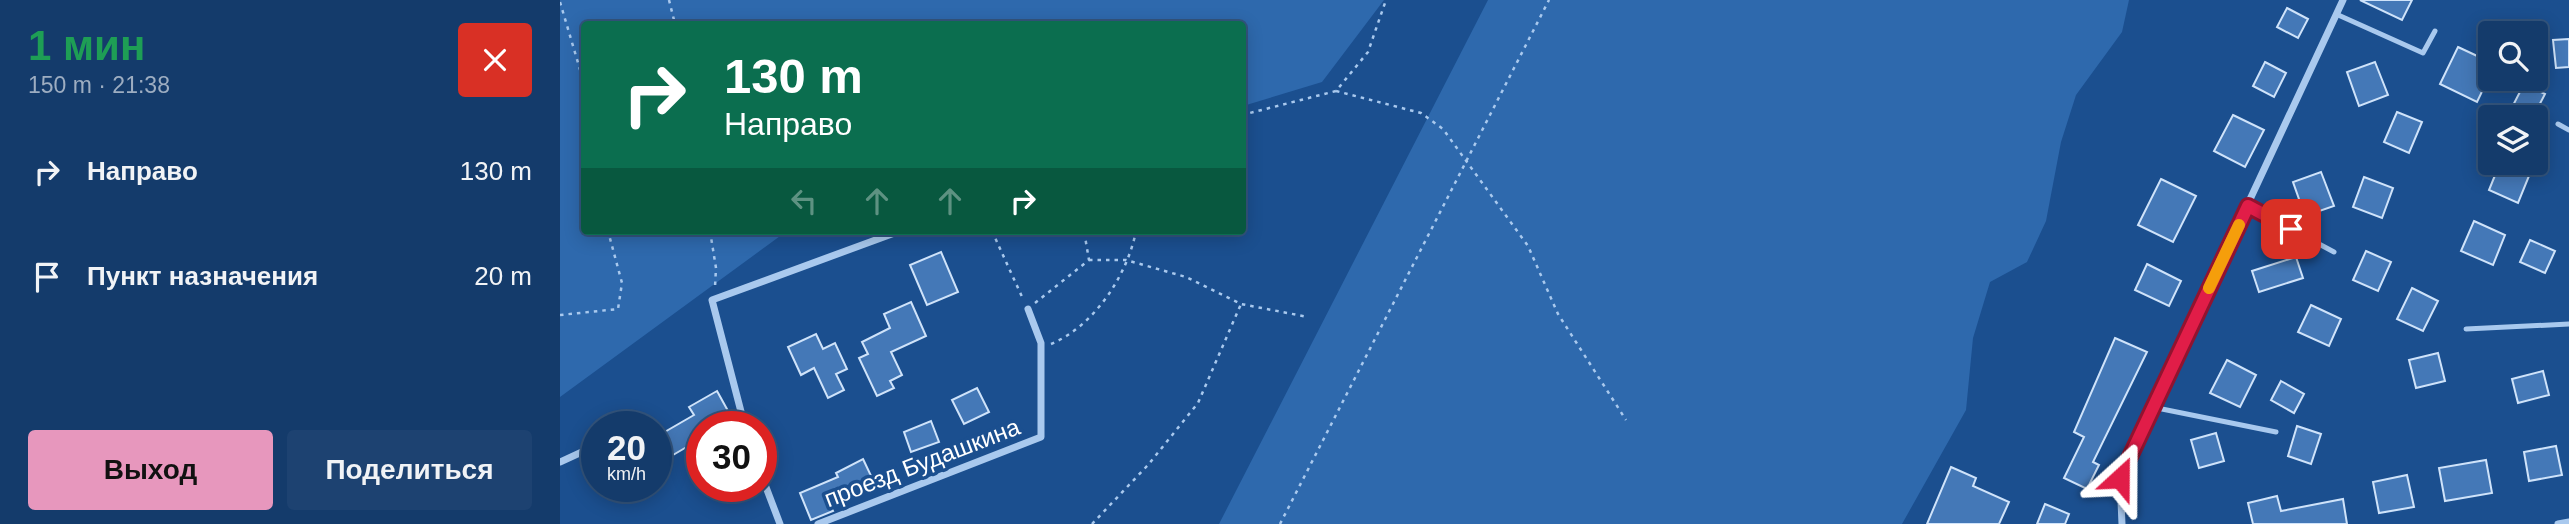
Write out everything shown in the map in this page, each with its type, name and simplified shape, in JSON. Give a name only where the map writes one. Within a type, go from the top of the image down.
[{"type":"street","points":[[2122,524],[2120,478],[2343,0]]},
{"type":"street","points":[[741,411],[712,300],[889,235]]},
{"type":"street","points":[[1028,309],[1041,348]]},
{"type":"street","name":"проезд Будашкина","points":[[818,524],[1041,437],[1041,348]]},
{"type":"street","points":[[560,462],[581,452]]},
{"type":"street","points":[[772,502],[780,524]]},
{"type":"street","points":[[2558,524],[2569,522]]},
{"type":"lane","points":[[2336,14],[2423,53],[2435,31]]},
{"type":"lane","points":[[2558,124],[2569,130]]},
{"type":"lane","points":[[2248,206],[2334,252]]},
{"type":"lane","points":[[2466,330],[2569,324]]},
{"type":"lane","points":[[2152,407],[2276,432]]},
{"type":"path","points":[[669,0],[675,21]]},
{"type":"path","points":[[1336,91],[1368,51],[1384,12],[1386,0]]},
{"type":"path","points":[[1280,524],[1468,163],[1549,0]]},
{"type":"path","points":[[560,2],[581,73]]},
{"type":"path","points":[[1246,114],[1336,91],[1421,113],[1443,129],[1528,246],[1558,314],[1626,420]]},
{"type":"path","points":[[560,315],[618,309],[622,283],[609,235]]},
{"type":"path","points":[[711,235],[716,268],[716,299]]},
{"type":"path","points":[[994,235],[1028,309],[1089,260],[1126,261],[1186,278],[1241,304],[1308,317]]},
{"type":"path","points":[[1085,235],[1089,260]]},
{"type":"path","points":[[1041,348],[1062,340],[1100,307],[1126,261],[1135,235]]},
{"type":"path","points":[[1092,524],[1148,465],[1198,403],[1241,304]]},
{"type":"shaded area","points":[[560,0],[1384,0],[1322,82],[1246,105],[1246,21],[581,21],[581,235],[782,235],[560,397]]},
{"type":"shaded area","points":[[1488,0],[2129,0],[2122,32],[2076,95],[2061,142],[2046,221],[2027,262],[1990,282],[1973,338],[1966,410],[1902,524],[1219,524]]},
{"type":"building","points":[[2360,0],[2412,0],[2402,20]]},
{"type":"building","points":[[2287,8],[2308,19],[2298,38],[2277,27]]},
{"type":"building","points":[[2569,39],[2569,67],[2556,68],[2553,40]]},
{"type":"building","points":[[2458,47],[2478,56],[2478,91],[2482,91],[2477,102],[2440,84]]},
{"type":"building","points":[[2265,62],[2286,73],[2274,97],[2253,86]]},
{"type":"building","points":[[2375,62],[2388,95],[2359,106],[2347,72]]},
{"type":"building","points":[[2520,91],[2539,91],[2545,94],[2539,105],[2513,105]]},
{"type":"building","points":[[2397,112],[2422,122],[2409,153],[2384,142]]},
{"type":"building","points":[[2233,115],[2264,130],[2245,167],[2214,151]]},
{"type":"building","points":[[2321,172],[2334,206],[2305,216],[2293,182]]},
{"type":"building","points":[[2495,175],[2529,175],[2518,203],[2489,190]]},
{"type":"building","points":[[2364,177],[2393,188],[2382,218],[2353,207]]},
{"type":"building","points":[[2161,179],[2196,196],[2173,242],[2138,225]]},
{"type":"building","points":[[2474,221],[2505,235],[2493,265],[2461,251]]},
{"type":"building","points":[[2530,240],[2555,251],[2545,273],[2520,262]]},
{"type":"building","points":[[2366,251],[2391,262],[2378,291],[2353,280]]},
{"type":"building","points":[[941,252],[958,292],[927,305],[910,265]]},
{"type":"building","points":[[2296,257],[2303,278],[2259,292],[2252,271]]},
{"type":"building","points":[[2147,264],[2181,281],[2169,306],[2135,290]]},
{"type":"building","points":[[2412,288],[2438,301],[2423,331],[2397,319]]},
{"type":"building","points":[[911,302],[926,336],[891,352],[902,375],[890,381],[894,388],[877,396],[859,358],[868,354],[862,342],[890,328],[884,314]]},
{"type":"building","points":[[2311,305],[2341,319],[2329,346],[2298,332]]},
{"type":"building","points":[[816,334],[823,349],[835,343],[847,369],[836,374],[844,390],[828,398],[814,368],[801,375],[788,347]]},
{"type":"building","points":[[2115,338],[2147,352],[2093,462],[2099,465],[2087,489],[2064,478],[2084,437],[2074,432]]},
{"type":"building","points":[[2438,353],[2445,381],[2416,388],[2409,360]]},
{"type":"building","points":[[2227,360],[2256,375],[2240,407],[2210,393]]},
{"type":"building","points":[[2543,371],[2549,395],[2518,403],[2512,379]]},
{"type":"building","points":[[2281,381],[2304,394],[2294,413],[2271,400]]},
{"type":"building","points":[[977,388],[989,412],[964,424],[952,400]]},
{"type":"building","points":[[717,391],[728,411],[692,411],[689,407]]},
{"type":"building","points":[[686,420],[686,447],[672,456],[672,428]]},
{"type":"building","points":[[931,421],[939,442],[911,452],[904,432]]},
{"type":"building","points":[[2297,426],[2321,434],[2311,464],[2288,456]]},
{"type":"building","points":[[2216,433],[2224,461],[2199,468],[2191,440]]},
{"type":"building","points":[[2556,446],[2562,475],[2529,481],[2524,452]]},
{"type":"building","points":[[863,459],[873,480],[829,503],[833,511],[811,520],[800,493],[838,477],[836,473]]},
{"type":"building","points":[[2486,460],[2492,493],[2445,501],[2439,468]]},
{"type":"building","points":[[1951,467],[1976,478],[1973,486],[2009,502],[1999,524],[1927,524]]},
{"type":"building","points":[[2407,475],[2414,507],[2379,513],[2373,482]]},
{"type":"building","points":[[2277,496],[2281,511],[2343,499],[2347,524],[2253,524],[2248,503]]},
{"type":"building","points":[[2045,504],[2069,514],[2065,524],[2037,524]]},
{"type":"slow traffic","points":[[2209,288],[2239,225]]},
{"type":"route","points":[[2120,478],[2248,206],[2291,229]]}]
